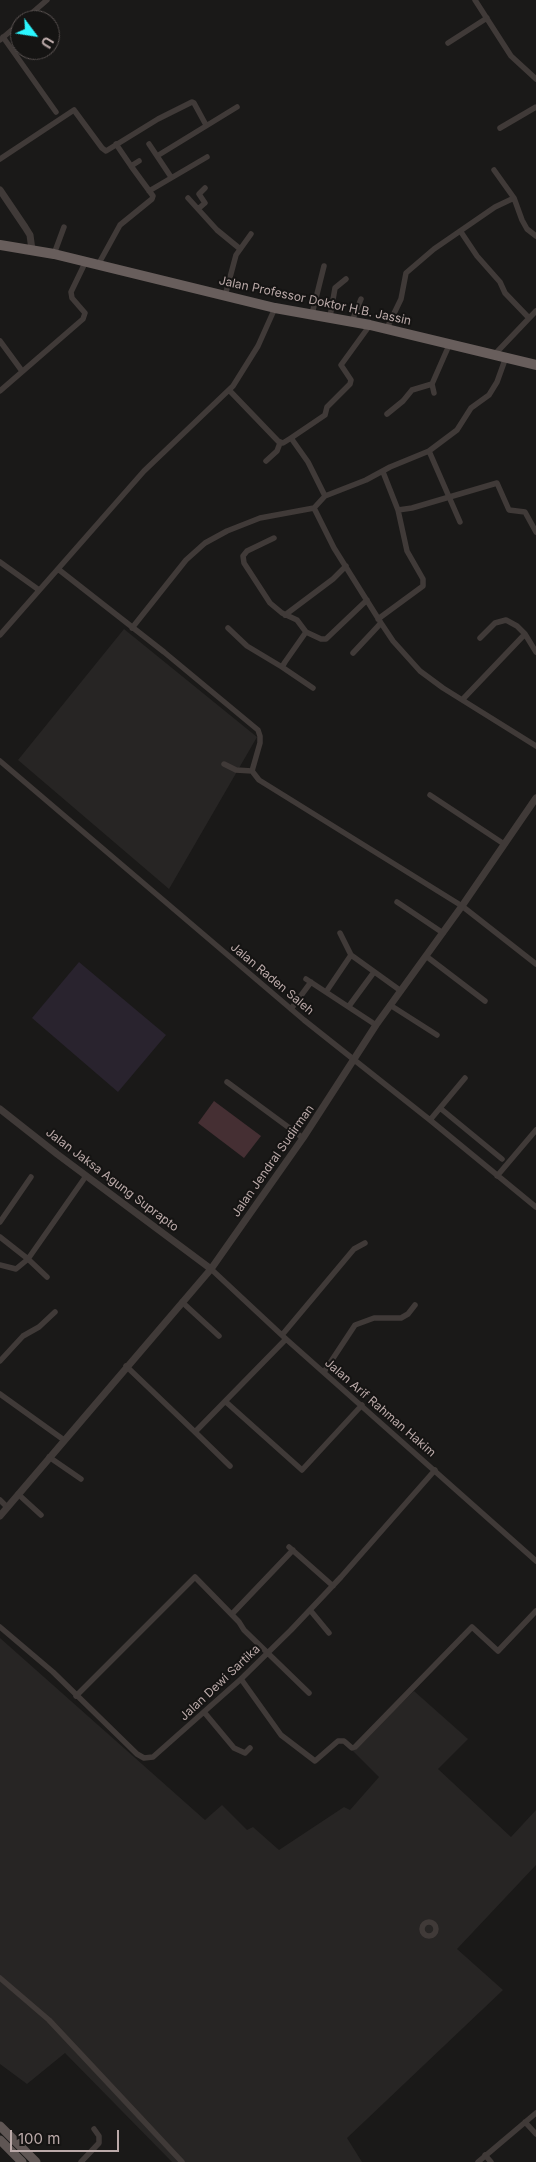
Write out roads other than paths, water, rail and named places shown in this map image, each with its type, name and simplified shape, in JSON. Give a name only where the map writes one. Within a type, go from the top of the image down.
[{"type":"highway","name":"Jalan Professor Doktor H.B. Jassin","points":[[0,245],[54,254],[274,308],[387,328],[506,356],[536,365]]},
{"type":"main road","points":[[0,2126],[36,2162]]},
{"type":"main road","points":[[0,2140],[22,2162]]},
{"type":"street","points":[[36,10],[47,0]]},
{"type":"street","points":[[475,0],[511,56],[536,79]]},
{"type":"street","points":[[448,43],[487,18]]},
{"type":"street","points":[[2,38],[56,112]]},
{"type":"street","points":[[0,159],[74,110],[106,151],[192,102],[206,125]]},
{"type":"street","points":[[157,156],[237,107]]},
{"type":"street","points":[[500,128],[536,107]]},
{"type":"street","points":[[98,265],[120,225],[152,199],[153,196],[116,144]]},
{"type":"street","points":[[149,144],[171,177]]},
{"type":"street","points":[[149,191],[207,157]]},
{"type":"street","points":[[131,166],[139,160]]},
{"type":"street","points":[[494,170],[514,198],[527,228],[536,236]]},
{"type":"street","points":[[198,208],[205,203],[199,194],[205,188]]},
{"type":"street","points":[[0,190],[26,227],[30,235],[32,250]]},
{"type":"street","points":[[188,198],[217,230],[239,248]]},
{"type":"street","points":[[387,328],[400,299],[406,273],[434,249],[495,207],[514,198]]},
{"type":"street","points":[[54,254],[64,227]]},
{"type":"street","points":[[461,232],[477,256],[500,282],[505,293],[529,318]]},
{"type":"street","points":[[225,296],[239,248],[251,234]]},
{"type":"street","points":[[0,391],[84,319],[84,313],[72,298],[71,292],[85,263]]},
{"type":"street","points":[[312,314],[324,266]]},
{"type":"street","points":[[330,317],[335,288],[346,278]]},
{"type":"street","points":[[352,321],[361,299]]},
{"type":"street","points":[[0,635],[144,471],[229,390],[258,346],[274,308]]},
{"type":"street","points":[[494,354],[536,311]]},
{"type":"street","points":[[280,443],[283,443],[325,415],[327,408],[350,384],[350,380],[341,365],[370,325]]},
{"type":"street","points":[[0,341],[22,371]]},
{"type":"street","points":[[434,393],[432,384],[450,343]]},
{"type":"street","points":[[132,628],[186,560],[205,543],[227,531],[260,518],[314,508],[325,496],[429,451],[460,427],[471,408],[489,395],[497,382],[506,356]]},
{"type":"street","points":[[387,414],[403,401],[412,390],[432,384]]},
{"type":"street","points":[[229,390],[280,443]]},
{"type":"street","points":[[291,438],[308,462],[325,496]]},
{"type":"street","points":[[266,461],[277,451],[280,443]]},
{"type":"street","points":[[429,451],[460,522]]},
{"type":"street","points":[[352,653],[380,621],[424,586],[423,579],[407,551],[398,510],[383,472]]},
{"type":"street","points":[[398,510],[412,508],[497,483],[508,510],[525,512],[536,532]]},
{"type":"street","points":[[314,508],[334,548],[393,641],[420,671],[443,688],[536,746]]},
{"type":"street","points":[[274,538],[251,548],[245,553],[243,559],[246,568],[264,596],[277,610],[300,623],[306,632],[321,639],[326,638],[367,600]]},
{"type":"street","points":[[0,562],[39,590]]},
{"type":"street","points":[[286,615],[333,579],[346,566]]},
{"type":"street","points":[[58,569],[164,652],[258,730],[260,743],[252,771]]},
{"type":"street","points":[[480,638],[495,624],[502,620],[509,621],[525,634],[536,652]]},
{"type":"street","points":[[228,628],[247,646],[313,688]]},
{"type":"street","points":[[282,667],[306,632]]},
{"type":"street","points":[[463,699],[525,634]]},
{"type":"street","name":"Jalan Raden Saleh","points":[[0,760],[291,1009],[536,1207]]},
{"type":"street","points":[[224,764],[236,770],[252,771],[259,780],[462,906],[536,964]]},
{"type":"street","points":[[430,795],[504,844]]},
{"type":"street","name":"Jalan Jendral Sudirman","points":[[0,1516],[126,1366],[211,1269],[303,1138],[376,1025],[443,933],[536,798]]},
{"type":"street","points":[[397,902],[443,933]]},
{"type":"street","points":[[340,932],[351,955],[401,991]]},
{"type":"street","points":[[326,992],[351,955]]},
{"type":"street","points":[[426,956],[485,1000]]},
{"type":"street","points":[[349,1006],[374,972]]},
{"type":"street","points":[[291,1009],[308,980],[376,1025]]},
{"type":"street","points":[[390,1005],[437,1035]]},
{"type":"street","points":[[430,1120],[465,1078]]},
{"type":"street","points":[[227,1082],[303,1138]]},
{"type":"street","points":[[440,1108],[502,1159]]},
{"type":"street","name":"Jalan Jaksa Agung Suprapto","points":[[1,1112],[211,1269]]},
{"type":"street","points":[[498,1176],[536,1130]]},
{"type":"street","points":[[0,1264],[16,1269],[28,1259],[86,1176]]},
{"type":"street","points":[[0,1222],[31,1177]]},
{"type":"street","points":[[0,1237],[47,1277]]},
{"type":"street","points":[[195,1432],[226,1402],[284,1337],[354,1249],[365,1243]]},
{"type":"street","name":"Jalan Arif Rahman Hakim","points":[[211,1269],[284,1337],[435,1470],[500,1532],[536,1561]]},
{"type":"street","points":[[182,1302],[219,1336]]},
{"type":"street","points":[[324,1372],[355,1325],[374,1318],[405,1316],[415,1305]]},
{"type":"street","points":[[0,1361],[25,1334],[40,1327],[54,1312]]},
{"type":"street","points":[[126,1366],[230,1466]]},
{"type":"street","points":[[0,1394],[64,1440]]},
{"type":"street","points":[[226,1402],[302,1470],[362,1405]]},
{"type":"street","points":[[49,1457],[81,1478]]},
{"type":"street","name":"Jalan Dewi Sartika","points":[[0,1627],[52,1672],[144,1758],[153,1757],[241,1680],[268,1653],[333,1586],[435,1470]]},
{"type":"street","points":[[18,1494],[40,1515]]},
{"type":"street","points":[[0,1500],[8,1507]]},
{"type":"street","points":[[232,1614],[291,1548],[333,1586]]},
{"type":"street","points":[[76,1696],[195,1577],[232,1614],[244,1630],[309,1693]]},
{"type":"street","points":[[310,1610],[329,1633]]},
{"type":"street","points":[[241,1680],[282,1735],[315,1760],[338,1741],[344,1742],[352,1748],[355,1747],[472,1628],[498,1651],[536,1611]]},
{"type":"street","points":[[204,1712],[239,1751],[245,1753],[250,1748]]},
{"type":"street","points":[[0,1978],[49,2020],[182,2162]]},
{"type":"street","points":[[478,2162],[536,2113]]},
{"type":"street","points":[[525,2122],[536,2134]]},
{"type":"street","points":[[81,2162],[99,2143],[99,2136],[94,2129]]},
{"type":"street","points":[[485,2155],[491,2162]]}]
